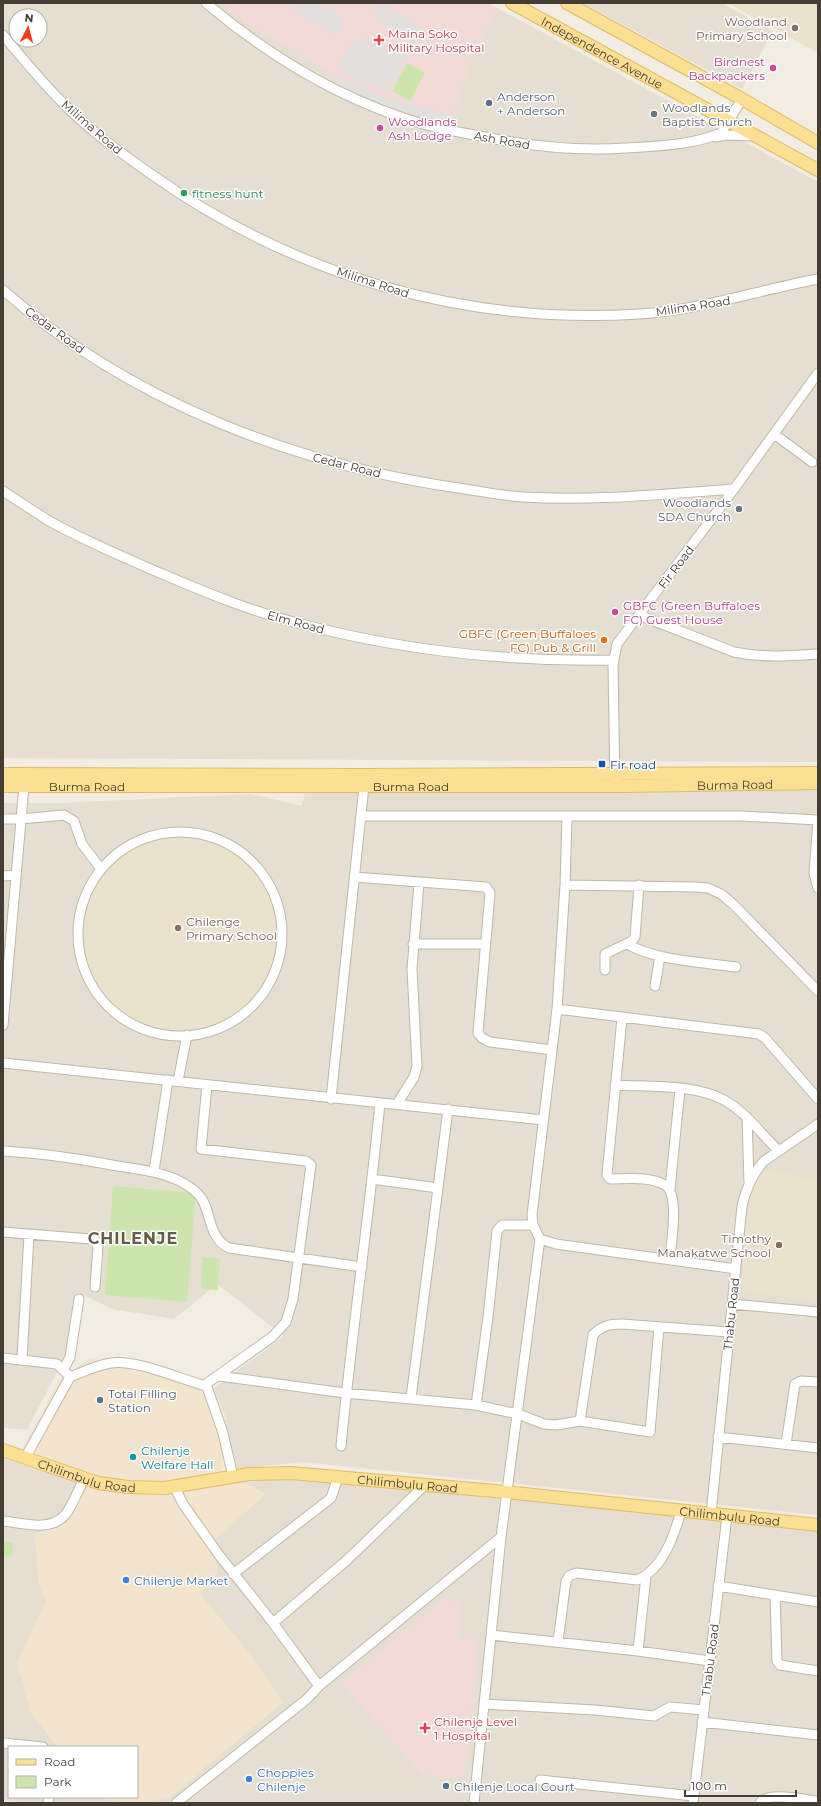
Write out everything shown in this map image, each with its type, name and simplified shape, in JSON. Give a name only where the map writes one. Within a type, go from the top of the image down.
[{"type":"main road","name":"Independence Avenue","points":[[512,3],[818,170]]},
{"type":"main road","points":[[567,3],[742,99],[818,143]]},
{"type":"main road","name":"Burma Road","points":[[3,786],[364,786],[818,773]]},
{"type":"main road","name":"Burma Road","points":[[3,774],[615,780],[818,784]]},
{"type":"main road","name":"Chilimbulu Road","points":[[3,1450],[84,1479],[128,1488],[144,1489],[174,1486],[279,1472],[426,1484],[818,1525]]},
{"type":"street","name":"Ash Road","points":[[206,3],[277,57],[367,104],[424,124],[515,144],[568,149],[640,147],[712,137],[743,135],[758,137]]},
{"type":"street","name":"Milima Road","points":[[3,35],[64,105],[128,158],[172,189],[233,226],[299,258],[405,293],[483,308],[554,314],[603,315],[682,309],[718,303],[818,279]]},
{"type":"street","points":[[712,137],[721,133],[742,99]]},
{"type":"street","name":"Cedar Road","points":[[3,290],[44,323],[115,372],[201,415],[240,431],[300,453],[342,465],[412,481],[522,497],[610,498],[734,489]]},
{"type":"street","name":"Fir Road","points":[[615,780],[614,660],[617,644],[734,489],[818,373]]},
{"type":"street","points":[[774,434],[812,462]]},
{"type":"street","name":"Elm Road","points":[[3,491],[50,521],[146,567],[227,601],[309,626],[358,637],[446,651],[544,660],[614,660]]},
{"type":"street","points":[[639,615],[734,652],[763,656],[818,654]]},
{"type":"street","points":[[3,1025],[24,786]]},
{"type":"street","points":[[331,1099],[364,786]]},
{"type":"street","points":[[3,819],[64,815],[70,817],[74,821],[82,844],[101,869]]},
{"type":"street","points":[[362,816],[567,818],[741,816],[818,820],[814,873],[818,888]]},
{"type":"street","points":[[474,1803],[506,1492],[518,1414],[540,1239],[533,1225],[532,1215],[557,1009],[565,885],[567,818]]},
{"type":"street","points":[[187,833],[214,839],[239,852],[259,871],[273,894],[278,907],[282,935],[278,962],[267,987],[249,1008],[227,1024],[201,1034],[187,1036],[156,1033],[126,1021],[102,1000],[89,980],[80,958],[78,927],[85,896],[101,869],[122,851],[140,841],[160,835],[187,833]]},
{"type":"street","points":[[3,876],[16,875]]},
{"type":"street","points":[[354,877],[486,887],[490,893],[478,1033],[482,1038],[490,1042],[552,1050]]},
{"type":"street","points":[[397,1104],[414,1077],[417,1066],[412,989],[413,944],[419,883]]},
{"type":"street","points":[[565,885],[639,885],[708,888],[721,894],[746,917],[818,991]]},
{"type":"street","points":[[605,970],[605,954],[632,942],[635,937],[639,885]]},
{"type":"street","points":[[413,944],[486,944]]},
{"type":"street","points":[[627,944],[642,951],[660,956],[736,968]]},
{"type":"street","points":[[655,986],[660,956]]},
{"type":"street","points":[[557,1009],[759,1034],[765,1038],[818,1099]]},
{"type":"street","points":[[622,1018],[607,1177],[656,1182],[670,1189]]},
{"type":"street","points":[[178,1082],[187,1036]]},
{"type":"street","points":[[3,1063],[331,1099],[448,1109],[543,1120]]},
{"type":"street","points":[[154,1171],[168,1080]]},
{"type":"street","points":[[25,1458],[70,1377],[101,1365],[120,1362],[141,1366],[202,1385],[206,1384],[272,1337],[286,1322],[293,1299],[311,1165],[309,1162],[201,1149],[207,1085]]},
{"type":"street","points":[[615,1085],[680,1089],[708,1093],[724,1100],[747,1117],[778,1150]]},
{"type":"street","points":[[670,1259],[674,1206],[673,1196],[670,1189],[680,1089]]},
{"type":"street","points":[[341,1446],[345,1392],[362,1267],[380,1103]]},
{"type":"street","points":[[412,1398],[448,1109]]},
{"type":"street","points":[[747,1117],[749,1183]]},
{"type":"street","name":"Thabu Road","points":[[711,1514],[742,1206],[749,1183],[758,1167],[778,1150],[818,1124]]},
{"type":"street","points":[[3,1151],[59,1156],[154,1171],[180,1182],[202,1198],[211,1225],[218,1240],[224,1246],[299,1259],[362,1267]]},
{"type":"street","points":[[372,1179],[438,1188]]},
{"type":"street","points":[[476,1405],[488,1317],[497,1231],[502,1225],[533,1225]]},
{"type":"street","points":[[3,1232],[91,1239],[96,1241],[98,1247],[95,1287]]},
{"type":"street","points":[[22,1359],[29,1235]]},
{"type":"street","points":[[540,1239],[556,1244],[736,1269]]},
{"type":"street","points":[[64,1369],[70,1357],[79,1299]]},
{"type":"street","points":[[732,1304],[818,1312]]},
{"type":"street","points":[[580,1421],[593,1335],[599,1328],[610,1324],[729,1332]]},
{"type":"street","points":[[219,1376],[345,1392],[476,1405],[518,1414],[544,1424],[556,1425],[580,1421],[650,1432],[659,1327]]},
{"type":"street","points":[[3,1358],[57,1364],[64,1369],[70,1377]]},
{"type":"street","points":[[786,1444],[795,1384],[801,1381],[818,1382]]},
{"type":"street","points":[[206,1384],[223,1433],[233,1477]]},
{"type":"street","points":[[718,1437],[818,1448]]},
{"type":"street","points":[[233,1574],[331,1498],[338,1476]]},
{"type":"street","points":[[3,1521],[42,1526],[52,1524],[66,1514],[84,1479]]},
{"type":"street","points":[[273,1623],[347,1560],[426,1484]]},
{"type":"street","points":[[174,1486],[183,1504],[233,1574],[273,1623],[319,1686]]},
{"type":"street","points":[[558,1642],[566,1581],[572,1573],[627,1580],[637,1580],[646,1576],[652,1571],[673,1538],[681,1511]]},
{"type":"street","name":"Thabu Road","points":[[694,1799],[727,1516]]},
{"type":"street","points":[[176,1803],[306,1699],[319,1686],[501,1537]]},
{"type":"street","points":[[638,1651],[646,1576]]},
{"type":"street","points":[[718,1586],[818,1602]]},
{"type":"street","points":[[775,1595],[776,1661],[780,1665],[818,1671]]},
{"type":"street","points":[[491,1635],[638,1651],[710,1661]]},
{"type":"street","points":[[484,1704],[595,1710],[654,1716],[670,1707],[704,1710]]},
{"type":"street","points":[[702,1722],[818,1735]]},
{"type":"street","points":[[3,1743],[33,1746]]},
{"type":"street","points":[[540,1780],[694,1799]]},
{"type":"street","points":[[760,1803],[763,1799],[771,1796],[818,1801]]},
{"type":"shaded area","points":[[3,3],[488,3],[818,182],[818,762],[3,758]]},
{"type":"shaded area","name":"Maina Soko Military Hospital","points":[[224,3],[488,3],[497,8],[470,63],[453,115],[389,99],[317,65],[240,18]]},
{"type":"shaded area","points":[[297,3],[315,3],[341,16],[342,25],[336,36],[293,11]]},
{"type":"shaded area","points":[[379,3],[393,3],[383,21],[373,15]]},
{"type":"shaded area","points":[[583,3],[722,3],[773,31],[742,89]]},
{"type":"shaded area","name":"Woodland Primary School","points":[[727,3],[818,3],[818,53]]},
{"type":"shaded area","points":[[391,10],[428,32],[422,44],[416,41],[414,44],[383,26]]},
{"type":"shaded area","points":[[362,36],[373,42],[376,37],[408,56],[387,93],[371,84],[369,87],[342,71],[343,69],[338,66],[354,38],[359,40]]},
{"type":"shaded area","points":[[339,75],[389,99],[453,115],[453,124],[410,114],[377,102],[336,82]]},
{"type":"shaded area","points":[[307,782],[818,785],[818,1515],[303,1462],[233,1469],[214,1388],[284,1336],[217,1284],[174,1319],[112,1309],[83,1295],[71,1361],[57,1372],[27,1430],[3,1428],[3,803],[60,803],[251,794],[302,806]]},
{"type":"shaded area","name":"Chilenge Primary School","points":[[170,831],[204,835],[235,849],[257,864],[274,895],[278,935],[273,964],[257,997],[227,1025],[210,1032],[190,1035],[148,1032],[115,1017],[90,992],[79,951],[78,921],[84,892],[99,868],[120,849],[140,839]]},
{"type":"shaded area","name":"Timothy Manakatwe School","points":[[763,1169],[818,1180],[818,1302],[736,1291],[745,1199]]},
{"type":"shaded area","name":"Chilenje Market","points":[[91,1358],[127,1358],[172,1372],[209,1379],[227,1418],[222,1470],[266,1494],[215,1539],[217,1575],[200,1594],[251,1655],[283,1702],[168,1799],[135,1803],[104,1799],[138,1798],[138,1746],[60,1746],[55,1744],[31,1713],[17,1663],[46,1601],[39,1585],[35,1535],[74,1509],[88,1486],[63,1463],[23,1448],[58,1381]]},
{"type":"shaded area","points":[[3,1458],[132,1496],[282,1478],[818,1528],[818,1803],[30,1803],[3,1800]]},
{"type":"shaded area","name":"Chilenje Level 1 Hospital","points":[[445,1598],[459,1604],[459,1638],[478,1639],[464,1779],[421,1774],[342,1683]]},
{"type":"green space","points":[[407,63],[425,73],[410,101],[392,91]]},
{"type":"green space","points":[[113,1186],[196,1193],[187,1302],[105,1295]]},
{"type":"green space","points":[[203,1257],[220,1259],[218,1290],[201,1289]]},
{"type":"green space","points":[[3,1542],[13,1543],[12,1557],[3,1556]]},
{"type":"place","name":"Woodland Primary School","points":[[795,28]]},
{"type":"place","name":"Maina Soko Military Hospital","points":[[379,40]]},
{"type":"place","name":"Birdnest Backpackers","points":[[773,68]]},
{"type":"place","name":"Anderson + Anderson","points":[[489,103]]},
{"type":"place","name":"Woodlands Baptist Church","points":[[654,114]]},
{"type":"place","name":"Woodlands Ash Lodge","points":[[380,128]]},
{"type":"place","name":"fitness hunt","points":[[184,193]]},
{"type":"place","name":"Woodlands SDA Church","points":[[739,509]]},
{"type":"place","name":"GBFC (Green Buffaloes FC) Guest House","points":[[615,612]]},
{"type":"place","name":"GBFC (Green Buffaloes FC) Pub & Grill","points":[[604,640]]},
{"type":"place","name":"Fir road","points":[[602,764]]},
{"type":"place","name":"Chilenge Primary School","points":[[178,928]]},
{"type":"place","name":"Timothy Manakatwe School","points":[[779,1245]]},
{"type":"place","name":"Total Filling Station","points":[[100,1400]]},
{"type":"place","name":"Chilenje Welfare Hall","points":[[133,1457]]},
{"type":"place","name":"Chilenje Market","points":[[126,1580]]},
{"type":"place","name":"Chilenje Level 1 Hospital","points":[[425,1728]]},
{"type":"place","name":"Choppies Chilenje","points":[[249,1779]]},
{"type":"place","name":"Chilenje Local Court","points":[[446,1786]]},
{"type":"district","name":"CHILENJE","points":[[133,1238]]}]
